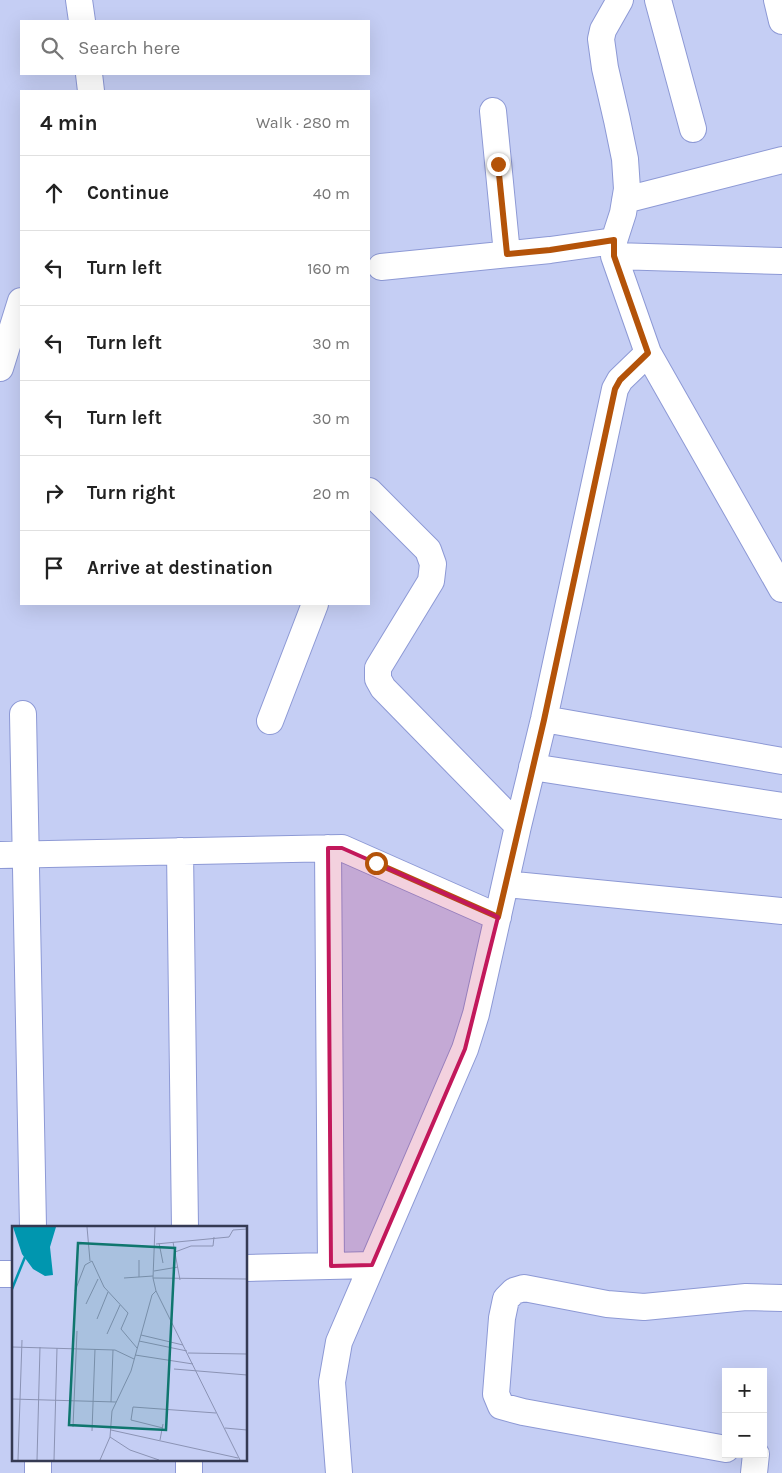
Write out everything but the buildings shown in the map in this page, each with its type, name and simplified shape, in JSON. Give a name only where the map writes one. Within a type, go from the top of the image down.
[{"type":"street","points":[[79,0],[82,20]]},
{"type":"street","points":[[620,0],[602,30],[601,39],[605,68],[625,159],[627,189],[614,248],[648,353],[782,589]]},
{"type":"street","points":[[658,0],[693,128]]},
{"type":"street","points":[[777,0],[782,20]]},
{"type":"street","points":[[88,75],[91,90]]},
{"type":"street","points":[[493,111],[507,254]]},
{"type":"street","points":[[625,200],[782,160]]},
{"type":"street","points":[[381,267],[550,250],[614,248],[782,261]]},
{"type":"street","points":[[0,368],[20,305]]},
{"type":"street","points":[[339,1473],[332,1382],[339,1342],[465,1049],[476,1014],[544,720],[615,389],[620,380],[648,353]]},
{"type":"street","points":[[370,492],[428,550],[433,564],[430,581],[378,668],[378,679],[383,688],[518,826]]},
{"type":"street","points":[[270,721],[316,605]]},
{"type":"street","points":[[23,714],[33,1226]]},
{"type":"street","points":[[544,720],[782,761]]},
{"type":"street","points":[[532,767],[782,806]]},
{"type":"street","points":[[328,848],[331,1266]]},
{"type":"street","points":[[0,855],[342,848],[498,917]]},
{"type":"street","points":[[180,852],[185,1226]]},
{"type":"street","points":[[505,884],[782,911]]},
{"type":"street","points":[[248,1268],[372,1266]]},
{"type":"street","points":[[722,1448],[523,1412],[501,1406],[496,1394],[502,1318],[506,1299],[514,1291],[524,1288],[607,1304],[644,1307],[746,1297],[782,1298]]},
{"type":"street","points":[[754,1473],[756,1458]]},
{"type":"street","points":[[38,1460],[38,1473]]},
{"type":"street","points":[[189,1460],[189,1473]]},
{"type":"highlighted area","points":[[328,848],[342,848],[498,917],[465,1049],[372,1265],[331,1266]]},
{"type":"route","points":[[376,863],[498,917],[544,720],[615,389],[620,380],[648,353],[614,256],[614,240],[550,250],[507,254],[498,164]]}]
